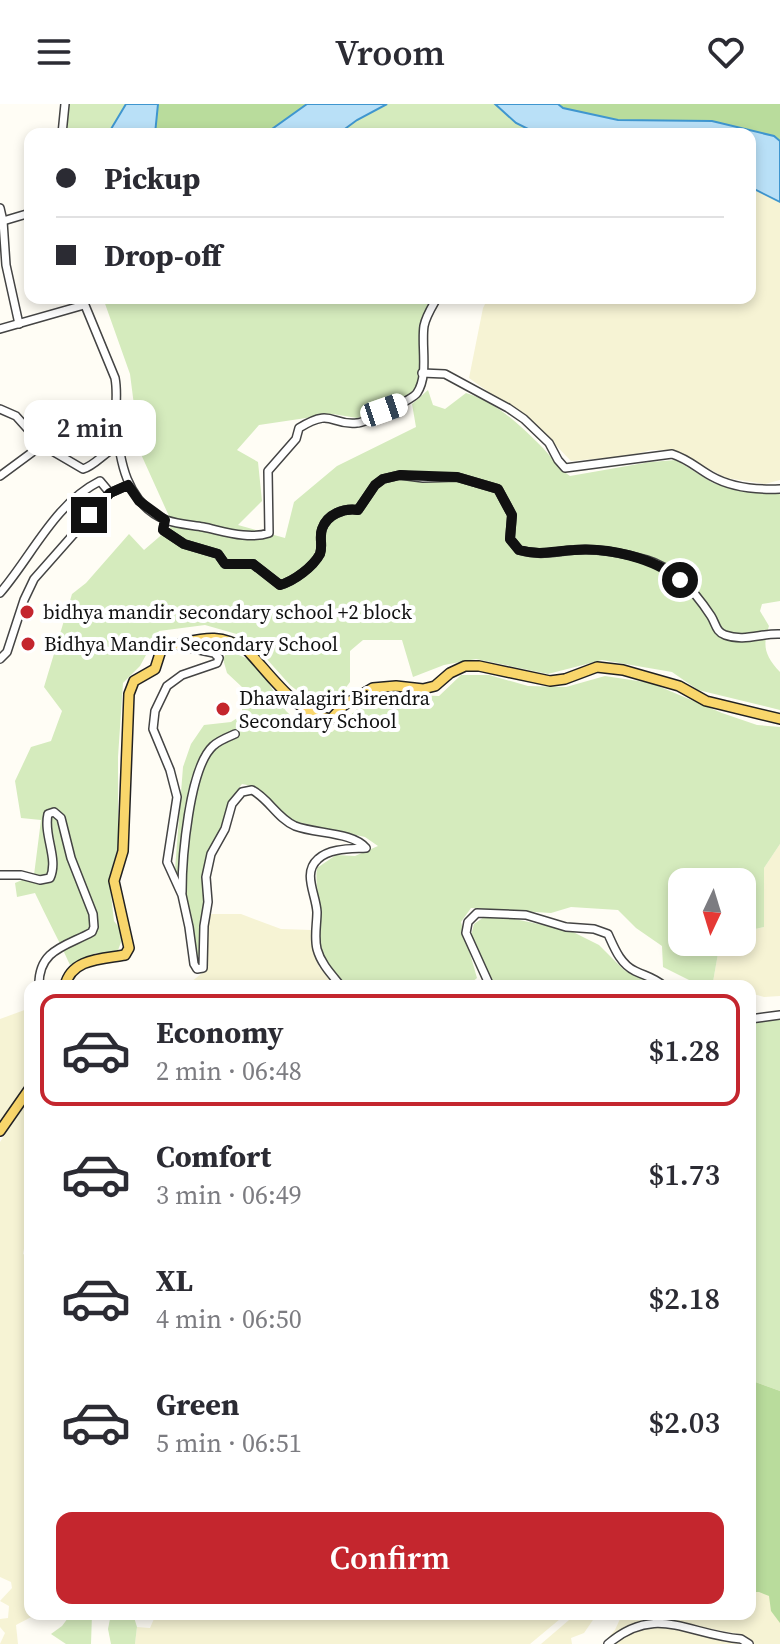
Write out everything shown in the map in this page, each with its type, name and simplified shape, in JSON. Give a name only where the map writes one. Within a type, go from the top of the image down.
[{"type":"main road","points":[[66,980],[75,969],[93,959],[125,955],[129,948],[129,937],[114,881],[123,851],[129,694],[134,681],[155,669],[162,647],[195,638],[239,645],[302,705],[322,718],[331,719],[344,705],[373,688],[396,686],[423,689],[435,686],[450,673],[465,666],[479,666],[550,681],[597,667],[623,670],[679,686],[706,701],[780,719]]},
{"type":"main road","points":[[0,1131],[24,1097]]},
{"type":"street","points":[[63,128],[65,104]]},
{"type":"street","points":[[0,208],[6,265],[19,324]]},
{"type":"street","points":[[3,221],[24,215]]},
{"type":"street","points":[[0,329],[77,304]]},
{"type":"street","points":[[84,304],[118,390],[119,446],[128,485],[139,501],[165,520],[261,535],[269,533],[268,471],[296,439],[299,428],[322,417],[347,423],[364,422],[410,400],[418,391],[424,325],[434,304]]},
{"type":"street","points":[[422,373],[445,374],[508,408],[549,443],[565,468],[672,454],[686,458],[711,476],[754,490],[780,489]]},
{"type":"street","points":[[0,409],[16,416],[42,445],[83,469],[109,449],[119,446]]},
{"type":"street","points":[[0,476],[42,445]]},
{"type":"street","points":[[165,520],[163,530],[184,544],[218,554],[225,564],[253,564],[280,585],[295,577],[318,557],[322,527],[330,518],[339,511],[358,510],[375,485],[383,479],[400,475],[457,477],[498,489],[512,515],[510,539],[519,550],[548,555],[575,549],[599,551],[649,561],[669,570],[680,580],[710,616],[719,633],[729,637],[759,638],[780,634]]},
{"type":"street","points":[[1,588],[20,570],[46,530],[86,489],[100,481],[110,493]]},
{"type":"street","points":[[0,659],[7,652],[34,579],[110,493],[128,485]]},
{"type":"street","points":[[20,570],[34,579]]},
{"type":"street","points":[[174,645],[214,653],[219,658],[217,663],[182,675],[167,686],[155,711],[153,729],[177,797],[167,862],[182,895],[194,964],[197,969],[203,968],[208,902],[206,877],[211,854],[225,829],[232,804],[242,792],[252,790],[263,796],[281,818],[295,826],[320,834],[355,837],[366,848],[328,852],[316,860],[311,870],[310,886],[317,911],[317,950],[324,966],[336,980]]},
{"type":"street","points":[[182,895],[182,861],[194,779],[212,747],[235,734]]},
{"type":"street","points":[[0,875],[21,875],[40,880],[50,878],[53,873],[52,859],[45,824],[48,814],[54,812],[61,818],[71,858],[93,914],[94,927],[92,932],[70,940],[50,954],[38,980]]},
{"type":"street","points":[[487,980],[466,933],[468,922],[477,913],[526,915],[566,927],[594,929],[608,934],[617,955],[634,971],[657,980]]},
{"type":"street","points":[[756,1018],[780,1015]]},
{"type":"street","points":[[608,1644],[625,1632],[652,1622],[741,1639],[749,1644]]},
{"type":"shaded area","points":[[756,190],[780,202],[780,480],[765,484],[726,478],[674,450],[651,450],[629,456],[571,461],[539,428],[469,378],[485,304],[756,304]]},
{"type":"shaded area","points":[[780,844],[780,996],[756,995],[756,980],[713,980],[718,956],[756,956],[756,929],[764,927],[764,868]]},
{"type":"shaded area","points":[[210,914],[241,914],[281,929],[312,930],[313,950],[319,967],[331,980],[194,980],[206,970],[205,929]]},
{"type":"shaded area","points":[[24,1010],[24,1087],[0,1123],[0,1019]]},
{"type":"shaded area","points":[[24,1107],[26,1620],[16,1625],[18,1644],[0,1644],[5,1633],[0,1627],[0,1619],[8,1618],[9,1606],[0,1601],[12,1588],[11,1582],[0,1577],[0,1142]]},
{"type":"shaded area","points":[[756,1382],[780,1391],[780,1644],[753,1644],[739,1634],[660,1620],[756,1620]]},
{"type":"shaded area","points":[[153,1620],[559,1620],[530,1644],[135,1644],[137,1627],[150,1628]]},
{"type":"shaded area","points":[[569,1620],[593,1620],[584,1633],[571,1638],[572,1644],[541,1644]]},
{"type":"shaded area","points":[[620,1620],[650,1620],[626,1626],[603,1644]]},
{"type":"shaded area","points":[[653,1624],[741,1644],[613,1644],[625,1634]]},
{"type":"green space","points":[[61,104],[126,104],[111,128],[59,128]]},
{"type":"green space","points":[[158,104],[307,104],[273,128],[156,128]]},
{"type":"green space","points":[[387,104],[495,104],[526,128],[346,128]]},
{"type":"green space","points":[[558,104],[780,104],[780,141],[774,136],[756,132],[756,128],[712,121],[618,120],[563,108]]},
{"type":"green space","points":[[105,304],[435,304],[425,326],[426,365],[415,388],[405,399],[357,418],[333,414],[259,425],[237,450],[258,462],[262,501],[238,525],[285,538],[294,502],[337,466],[416,427],[412,404],[428,390],[433,405],[445,409],[466,393],[496,407],[523,428],[570,476],[676,460],[713,483],[743,492],[780,494],[780,601],[762,604],[760,611],[769,626],[766,650],[780,672],[780,710],[698,690],[672,672],[602,660],[548,674],[476,659],[444,665],[413,677],[402,640],[363,640],[350,651],[350,682],[339,697],[314,704],[290,685],[247,637],[205,625],[159,631],[140,666],[123,683],[118,757],[118,847],[109,878],[114,921],[124,934],[117,953],[96,953],[70,965],[35,893],[17,897],[15,883],[34,875],[41,820],[21,818],[15,781],[31,747],[51,741],[62,711],[44,687],[72,594],[86,583],[129,534],[144,550],[173,525],[140,452],[130,374]]},
{"type":"green space","points":[[228,650],[250,660],[286,711],[305,729],[332,732],[370,697],[391,694],[439,696],[461,675],[489,675],[528,686],[566,687],[605,676],[651,683],[757,725],[780,727],[780,844],[764,868],[764,927],[756,929],[756,868],[668,868],[668,956],[718,956],[713,980],[689,980],[663,967],[662,946],[636,928],[618,910],[571,907],[551,913],[471,908],[461,922],[477,978],[474,980],[340,980],[327,964],[319,945],[317,868],[336,855],[355,856],[378,846],[365,837],[293,821],[265,794],[242,784],[223,821],[209,869],[199,964],[195,958],[189,914],[175,869],[183,767],[191,744],[204,725],[231,722],[242,715],[242,687],[227,673],[223,659]]},
{"type":"green space","points":[[484,917],[510,918],[571,931],[599,945],[624,970],[645,980],[491,980],[471,936],[474,924]]},
{"type":"green space","points":[[780,1018],[780,1391],[756,1382],[756,1020]]},
{"type":"green space","points":[[756,1382],[780,1391],[780,1623],[771,1611],[769,1596],[756,1592]]},
{"type":"green space","points":[[66,1620],[92,1620],[91,1644],[66,1644],[51,1634]]},
{"type":"green space","points":[[110,1620],[135,1620],[135,1644],[111,1644]]},
{"type":"water","points":[[126,104],[158,104],[156,128],[112,128]]},
{"type":"water","points":[[307,104],[387,104],[346,128],[273,128]]},
{"type":"water","points":[[495,104],[558,104],[563,108],[618,120],[712,121],[741,128],[526,128]]},
{"type":"water","points":[[756,132],[774,136],[780,141],[780,202],[756,190]]},
{"type":"place","name":"bidhya mandir secondary school +2 block","points":[[27,612]]},
{"type":"place","name":"Bidhya Mandir Secondary School","points":[[28,644]]},
{"type":"place","name":"Dhawalagiri Birendra Secondary School","points":[[223,709]]},
{"type":"route","points":[[89,515],[110,493],[128,485],[139,501],[165,520],[163,530],[184,544],[218,554],[225,564],[253,564],[280,585],[287,583],[318,557],[322,527],[330,518],[339,511],[358,510],[375,485],[383,479],[400,475],[457,477],[498,489],[512,515],[510,539],[519,550],[548,555],[575,549],[628,556],[669,570],[680,580]]}]
